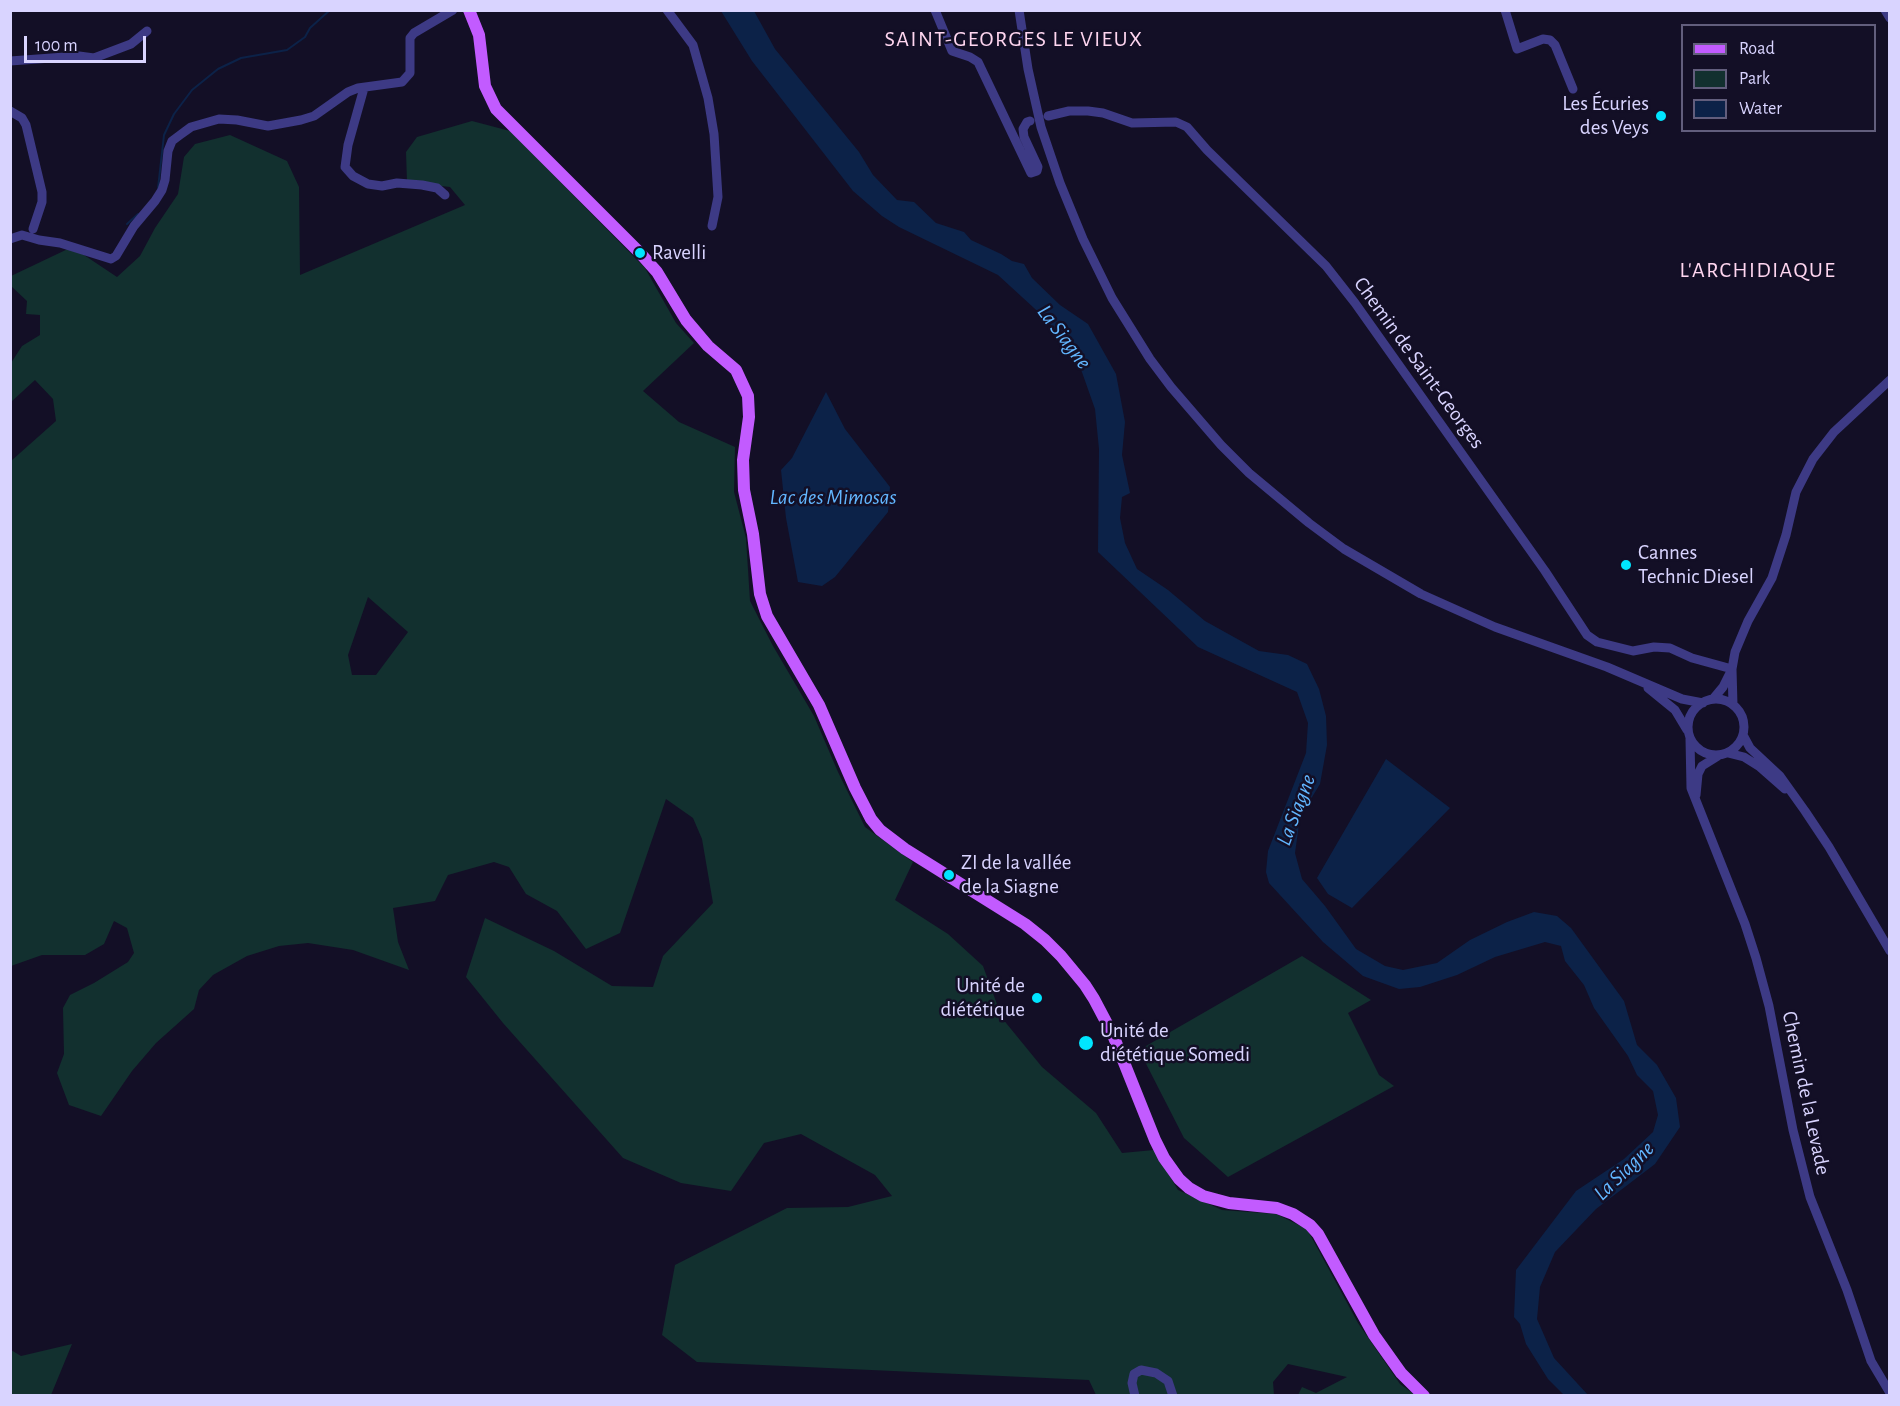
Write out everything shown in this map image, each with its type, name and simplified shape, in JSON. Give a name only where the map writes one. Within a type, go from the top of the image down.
[{"type":"main road","points":[[469,10],[479,35],[485,86],[496,109],[640,253],[657,272],[686,320],[708,346],[736,370],[748,396],[749,417],[743,460],[744,490],[753,534],[760,594],[767,616],[819,705],[871,819],[880,830],[905,849],[1025,924],[1053,948],[1094,999],[1113,1035],[1155,1140],[1179,1179],[1203,1196],[1229,1203],[1277,1208],[1293,1214],[1310,1225],[1318,1234],[1374,1335],[1401,1373],[1424,1395]]},
{"type":"street","points":[[10,239],[22,235],[60,243],[111,259],[116,256],[134,226],[155,201],[165,180],[168,151],[172,141],[191,127],[219,119],[268,126],[301,120],[314,117],[348,92],[402,82],[410,74],[410,38],[414,33],[453,10]]},
{"type":"street","points":[[667,10],[693,45],[708,98],[714,134],[718,197],[712,226]]},
{"type":"street","points":[[934,10],[952,51],[978,62],[1031,173],[1037,171],[1038,167],[1024,137],[1023,129],[1030,121]]},
{"type":"street","points":[[1020,10],[1028,69],[1041,127],[1083,240],[1112,298],[1150,359],[1221,445],[1287,506],[1344,549],[1421,594],[1486,624],[1634,678],[1682,699],[1703,703]]},
{"type":"street","points":[[1505,10],[1517,49],[1543,39],[1550,40],[1555,45],[1573,89]]},
{"type":"street","points":[[1885,10],[1890,18]]},
{"type":"street","points":[[10,61],[79,56],[94,58],[130,44],[147,31]]},
{"type":"street","points":[[364,88],[348,145],[345,167],[353,176],[368,184],[422,185],[437,188],[445,195]]},
{"type":"street","points":[[10,111],[22,117],[26,125],[42,192],[42,202],[33,230]]},
{"type":"street","name":"Chemin de Saint-Georges","points":[[1048,116],[1069,111],[1088,111],[1103,113],[1132,123],[1176,122],[1187,127],[1207,150],[1326,266],[1355,303],[1538,561],[1587,635],[1597,642],[1633,651],[1658,647],[1670,648],[1692,658],[1732,669]]},
{"type":"street","points":[[1689,735],[1692,713],[1703,703],[1713,699],[1723,687],[1732,669],[1738,643],[1772,578],[1786,535],[1796,492],[1813,459],[1834,432],[1890,380]]},
{"type":"street","points":[[1732,669],[1733,705]]},
{"type":"street","points":[[1634,678],[1675,710],[1696,747],[1703,752],[1744,757],[1792,794]]},
{"type":"street","points":[[1696,798],[1698,774],[1702,766],[1708,760],[1724,754],[1739,743],[1743,735],[1743,719],[1733,705],[1726,701],[1713,699]]},
{"type":"street","name":"Chemin de la Levade","points":[[1689,735],[1692,752],[1689,774],[1691,788],[1745,924],[1756,958],[1793,1130],[1810,1197],[1871,1361],[1890,1393]]},
{"type":"street","points":[[1743,735],[1750,748],[1780,776],[1829,847],[1890,951]]},
{"type":"street","points":[[1135,1395],[1132,1383],[1134,1374],[1141,1370],[1156,1373],[1168,1381],[1173,1395]]},
{"type":"green space","points":[[472,121],[510,131],[645,268],[676,323],[694,343],[643,391],[679,422],[735,447],[734,492],[746,538],[750,601],[814,716],[865,827],[913,862],[895,900],[948,934],[983,966],[1002,1018],[1042,1067],[1096,1113],[1122,1153],[1154,1150],[1178,1190],[1222,1210],[1276,1214],[1307,1229],[1358,1323],[1400,1384],[1415,1395],[1298,1395],[1302,1387],[1316,1393],[1347,1377],[1288,1364],[1273,1382],[1274,1395],[1096,1395],[1089,1380],[697,1362],[662,1335],[675,1265],[787,1208],[848,1207],[892,1196],[875,1175],[801,1134],[764,1143],[731,1191],[681,1183],[623,1158],[503,1023],[466,977],[485,918],[554,951],[612,986],[653,987],[663,956],[713,903],[702,839],[693,818],[666,799],[620,933],[586,949],[557,911],[526,894],[509,867],[494,862],[448,875],[435,901],[393,908],[398,942],[409,970],[353,950],[308,943],[279,946],[247,956],[213,975],[199,990],[194,1009],[156,1043],[132,1071],[101,1116],[69,1105],[57,1073],[64,1054],[63,1008],[70,995],[128,962],[134,953],[127,928],[114,921],[104,944],[85,955],[42,955],[11,966],[11,461],[56,421],[53,399],[35,380],[11,402],[11,363],[22,346],[40,335],[40,315],[26,314],[27,301],[11,286],[11,276],[72,247],[117,277],[140,256],[155,228],[178,194],[184,157],[195,144],[230,135],[287,161],[299,187],[300,275],[465,205],[450,187],[407,182],[406,152],[417,137]],"holes":[[[368,597],[408,632],[376,675],[352,675],[348,655]]]},
{"type":"green space","points":[[1302,956],[1371,1000],[1348,1013],[1379,1075],[1394,1086],[1228,1177],[1184,1138],[1139,1050]]},
{"type":"green space","points":[[72,1344],[51,1395],[11,1395],[11,1350],[21,1356]]},
{"type":"water","name":"La Siagne","points":[[721,11],[754,11],[775,49],[859,152],[873,175],[897,200],[914,202],[936,223],[964,232],[971,240],[1012,261],[1024,264],[1032,278],[1060,305],[1088,324],[1116,374],[1125,422],[1122,455],[1130,493],[1122,497],[1120,518],[1125,543],[1137,569],[1168,590],[1205,621],[1259,651],[1288,655],[1307,664],[1319,689],[1326,716],[1327,745],[1320,784],[1300,817],[1295,853],[1302,879],[1356,949],[1385,966],[1403,970],[1437,963],[1470,940],[1534,912],[1557,916],[1571,928],[1624,1001],[1637,1045],[1657,1065],[1676,1098],[1680,1127],[1655,1164],[1596,1209],[1555,1252],[1540,1287],[1537,1319],[1554,1358],[1588,1395],[1564,1395],[1548,1379],[1526,1344],[1520,1324],[1514,1317],[1516,1270],[1576,1191],[1624,1159],[1653,1132],[1658,1115],[1653,1091],[1637,1075],[1628,1056],[1594,1008],[1584,985],[1565,961],[1561,946],[1545,942],[1495,957],[1457,975],[1420,987],[1399,989],[1363,976],[1323,942],[1269,883],[1266,872],[1268,851],[1306,753],[1308,723],[1297,692],[1198,647],[1098,552],[1099,449],[1095,409],[1077,358],[1046,319],[998,275],[899,227],[882,216],[853,191],[752,61]]},
{"type":"water","name":"Lac des Mimosas","points":[[826,392],[845,429],[890,487],[888,512],[835,577],[822,586],[798,582],[786,518],[781,470],[792,458]]},
{"type":"water","points":[[1386,759],[1450,808],[1352,908],[1328,894],[1317,878]]},
{"type":"waterway","points":[[158,188],[164,135],[174,114],[192,90],[218,69],[241,58],[287,50],[305,37],[310,28],[330,10]]},
{"type":"waterway","points":[[127,224],[138,214]]},
{"type":"place","name":"Les Écuries des Veys","points":[[1661,116]]},
{"type":"place","name":"Ravelli","points":[[640,253]]},
{"type":"place","name":"Cannes Technic Diesel","points":[[1626,565]]},
{"type":"place","name":"ZI de la vallée de la Siagne","points":[[949,875]]},
{"type":"place","name":"Unité de diététique","points":[[1037,998]]},
{"type":"place","name":"Unité de diététique Somedi","points":[[1086,1043]]},
{"type":"district","name":"SAINT-GEORGES LE VIEUX","points":[[1014,39]]},
{"type":"district","name":"L'ARCHIDIAQUE","points":[[1758,270]]}]
